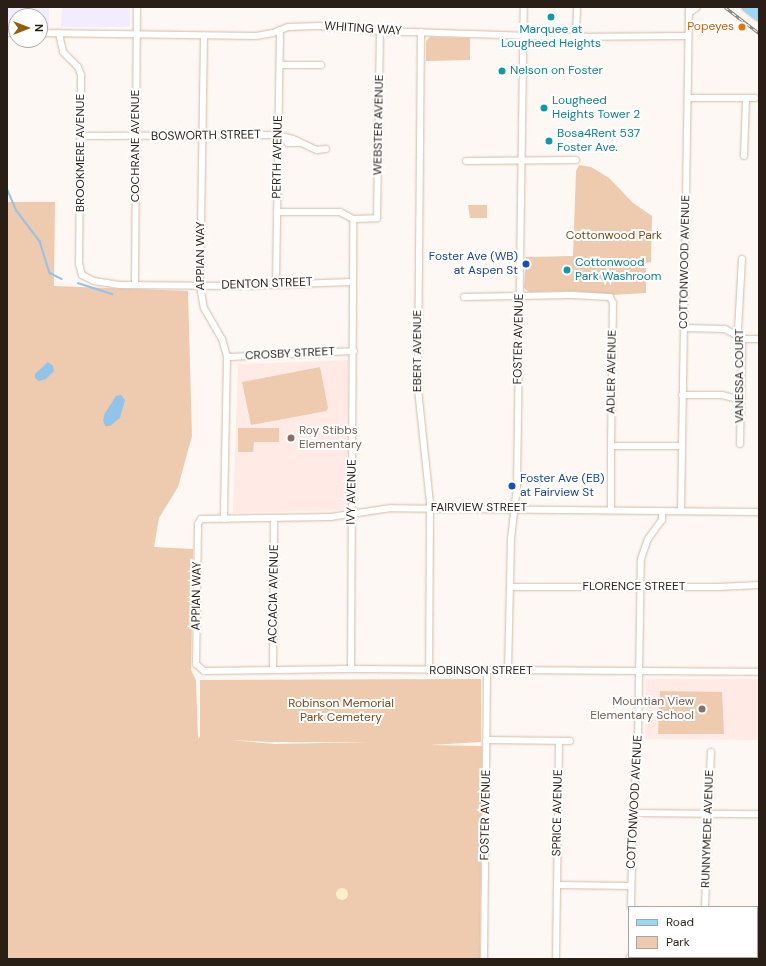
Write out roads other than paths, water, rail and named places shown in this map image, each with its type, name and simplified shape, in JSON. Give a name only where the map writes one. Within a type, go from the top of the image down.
[{"type":"main road","points":[[746,7],[759,17]]},
{"type":"street","name":"COCHRANE AVENUE","points":[[135,285],[137,7]]},
{"type":"street","name":"FOSTER AVENUE","points":[[508,671],[510,587],[515,508],[524,7]]},
{"type":"street","points":[[576,7],[576,37]]},
{"type":"street","name":"COTTONWOOD AVENUE","points":[[681,511],[681,446],[689,98],[688,36],[689,10],[696,7]]},
{"type":"street","name":"WHITING WAY","points":[[48,33],[256,36],[288,27],[319,26],[380,31],[576,37],[688,36]]},
{"type":"street","name":"PERTH AVENUE","points":[[276,284],[280,136],[280,30]]},
{"type":"street","name":"WEBSTER AVENUE","points":[[353,219],[377,218],[380,31]]},
{"type":"street","name":"EBERT AVENUE","points":[[421,32],[418,389],[430,508],[429,670]]},
{"type":"street","name":"BROOKMERE AVENUE","points":[[59,33],[62,52],[81,72],[82,136],[79,264],[80,271],[86,278]]},
{"type":"street","name":"APPIAN WAY","points":[[204,36],[200,286],[204,308],[222,339],[227,357],[224,519]]},
{"type":"street","points":[[281,65],[321,65]]},
{"type":"street","points":[[689,98],[756,98]]},
{"type":"street","points":[[744,156],[746,98]]},
{"type":"street","name":"BOSWORTH STREET","points":[[82,136],[280,136],[288,143],[299,143],[318,150],[326,149]]},
{"type":"street","points":[[466,161],[576,160]]},
{"type":"street","points":[[277,212],[340,212],[353,219]]},
{"type":"street","name":"IVY AVENUE","points":[[351,669],[354,351],[352,282],[353,219]]},
{"type":"street","name":"VANESSA COURT","points":[[740,444],[742,345],[738,335],[742,259]]},
{"type":"street","name":"DENTON STREET","points":[[86,278],[104,284],[200,286],[352,282]]},
{"type":"street","name":"ADLER AVENUE","points":[[520,296],[572,295],[608,297],[611,299],[611,510]]},
{"type":"street","points":[[464,297],[520,296]]},
{"type":"street","points":[[684,328],[725,329],[744,339],[759,339]]},
{"type":"street","name":"CROSBY STREET","points":[[227,357],[354,351]]},
{"type":"street","points":[[682,395],[722,396],[741,400]]},
{"type":"street","points":[[611,446],[681,446]]},
{"type":"street","name":"FAIRVIEW STREET","points":[[200,520],[331,517],[383,509],[430,508],[759,512]]},
{"type":"street","name":"COTTONWOOD AVENUE","points":[[631,906],[633,813],[638,741],[640,671],[640,588],[644,548],[660,523],[662,511]]},
{"type":"street","name":"ACCACIA AVENUE","points":[[273,670],[274,518]]},
{"type":"street","name":"APPIAN WAY","points":[[200,520],[196,664],[202,670]]},
{"type":"street","name":"FLORENCE STREET","points":[[510,587],[640,588],[759,585]]},
{"type":"street","name":"ROBINSON STREET","points":[[202,670],[351,669],[759,672]]},
{"type":"street","name":"FOSTER AVENUE","points":[[484,959],[487,671]]},
{"type":"street","points":[[486,740],[570,741]]},
{"type":"street","name":"SPRICE AVENUE","points":[[556,959],[559,742]]},
{"type":"street","name":"RUNNYMEDE AVENUE","points":[[705,906],[711,752]]},
{"type":"street","points":[[633,813],[759,814]]},
{"type":"street","points":[[557,885],[631,886]]},
{"type":"water","points":[[48,362],[53,366],[54,371],[46,379],[39,381],[35,378],[35,374]]},
{"type":"water","points":[[121,395],[125,400],[120,418],[110,426],[105,426],[103,420],[105,413],[116,396]]},
{"type":"waterway","points":[[7,188],[17,211],[40,241],[50,273],[62,279]]},
{"type":"waterway","points":[[78,283],[112,294]]},
{"type":"railway","points":[[725,7],[759,33]]},
{"type":"place","name":"Marquee at Lougheed Heights","points":[[551,17]]},
{"type":"place","name":"Popeyes","points":[[742,27]]},
{"type":"place","name":"Nelson on Foster","points":[[502,71]]},
{"type":"place","name":"Lougheed Heights Tower 2","points":[[544,108]]},
{"type":"place","name":"Bosa4Rent 537 Foster Ave.","points":[[549,141]]},
{"type":"place","name":"Foster Ave (WB) at Aspen St","points":[[526,264]]},
{"type":"place","name":"Cottonwood Park Washroom","points":[[567,270]]},
{"type":"place","name":"Roy Stibbs Elementary","points":[[291,438]]},
{"type":"place","name":"Foster Ave (EB) at Fairview St","points":[[512,486]]},
{"type":"place","name":"Mountian View Elementary School","points":[[702,709]]},
{"type":"park label","name":"Cottonwood Park","points":[[614,236]]},
{"type":"park label","name":"Robinson Memorial Park Cemetery","points":[[341,711]]}]
